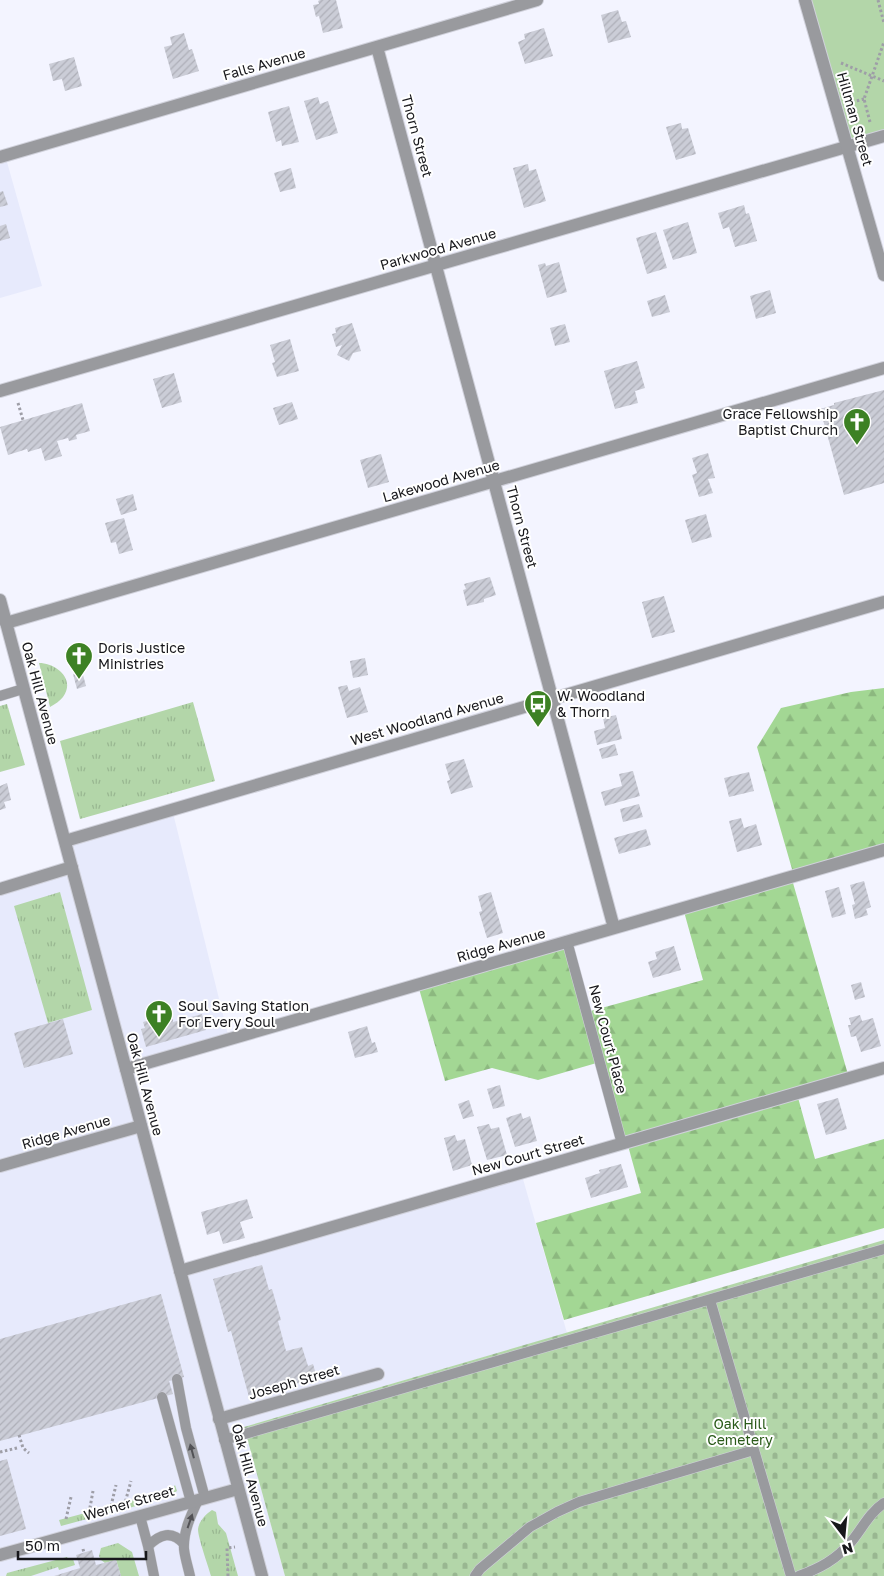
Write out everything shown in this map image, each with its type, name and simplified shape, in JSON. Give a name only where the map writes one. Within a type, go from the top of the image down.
[{"type":"street","name":"Falls Avenue","points":[[0,157],[537,0]]},
{"type":"street","name":"Hillman Street","points":[[805,0],[884,275]]},
{"type":"street","name":"Thorn Street","points":[[377,47],[614,928]]},
{"type":"street","name":"Parkwood Avenue","points":[[0,391],[884,136]]},
{"type":"street","name":"Lakewood Avenue","points":[[6,623],[884,368]]},
{"type":"street","name":"Oak Hill Avenue","points":[[0,600],[262,1576]]},
{"type":"street","name":"West Woodland Avenue","points":[[65,841],[884,602]]},
{"type":"street","name":"Ridge Avenue","points":[[126,1069],[884,850]]},
{"type":"street","points":[[0,889],[72,867]]},
{"type":"street","name":"New Court Street","points":[[180,1271],[884,1068]]},
{"type":"street","name":"Ridge Avenue","points":[[0,1166],[141,1126]]},
{"type":"street","name":"Joseph Street","points":[[219,1419],[378,1374]]},
{"type":"street","name":"Werner Street","points":[[0,1555],[238,1489]]},
{"type":"lane","points":[[0,696],[23,689]]},
{"type":"lane","name":"New Court Place","points":[[567,941],[622,1144]]},
{"type":"lane","points":[[224,1440],[884,1249]]},
{"type":"lane","points":[[710,1300],[791,1576]]},
{"type":"lane","points":[[177,1379],[198,1500],[188,1523],[184,1544],[190,1576]]},
{"type":"lane","points":[[162,1397],[198,1500]]},
{"type":"lane","points":[[475,1576],[480,1569],[530,1527],[579,1502],[754,1450]]},
{"type":"lane","points":[[799,1576],[819,1568],[836,1558],[852,1542],[869,1517],[884,1503]]},
{"type":"lane","points":[[140,1516],[154,1576]]},
{"type":"lane","points":[[148,1546],[155,1539],[173,1534],[184,1544]]},
{"type":"path","points":[[878,0],[884,23]]},
{"type":"path","points":[[870,122],[864,99],[884,42]]},
{"type":"path","points":[[841,63],[884,81]]},
{"type":"path","points":[[852,102],[864,99]]},
{"type":"path","points":[[18,403],[23,420]]},
{"type":"path","points":[[20,1435],[23,1448],[29,1452]]},
{"type":"path","points":[[0,1452],[17,1448]]},
{"type":"path","points":[[125,1503],[132,1480]]},
{"type":"path","points":[[111,1506],[116,1485]]},
{"type":"path","points":[[89,1513],[93,1491]]},
{"type":"path","points":[[66,1519],[71,1497]]},
{"type":"path","points":[[228,1576],[227,1548],[235,1547]]},
{"type":"shaded area","points":[[5,155],[42,286],[0,298],[0,157]]},
{"type":"shaded area","points":[[172,809],[229,1039],[126,1069],[180,1270],[521,1172],[567,1333],[244,1427],[285,1576],[0,1576],[0,889],[71,867],[65,841]]},
{"type":"green space","points":[[805,0],[884,0],[884,136],[847,146]]},
{"type":"green space","points":[[39,663],[52,666],[66,678],[67,684],[63,697],[50,707]]},
{"type":"green space","points":[[884,688],[884,850],[794,876],[757,747],[781,708],[851,692]]},
{"type":"green space","points":[[193,702],[215,781],[80,819],[60,741]]},
{"type":"green space","points":[[7,704],[25,765],[0,772],[0,706]]},
{"type":"green space","points":[[791,876],[849,1078],[797,1094],[815,1159],[884,1139],[884,1228],[564,1320],[536,1223],[641,1193],[627,1142],[600,1062],[538,1080],[492,1068],[445,1081],[418,985],[567,941],[587,1012],[703,980],[683,908]]},
{"type":"green space","points":[[60,892],[92,1010],[48,1023],[14,906]]},
{"type":"green space","name":"Oak Hill Cemetery","points":[[884,1240],[884,1576],[285,1576],[244,1427]]},
{"type":"green space","points":[[175,1485],[177,1491],[167,1497],[129,1508],[127,1502],[171,1490]]},
{"type":"green space","points":[[123,1503],[124,1509],[61,1526],[59,1520]]},
{"type":"green space","points":[[212,1510],[216,1512],[218,1524],[226,1533],[238,1576],[211,1576],[198,1529],[203,1518]]},
{"type":"green space","points":[[118,1543],[132,1552],[139,1576],[121,1576],[116,1560],[105,1563],[101,1560],[99,1556],[101,1548]]},
{"type":"green space","points":[[67,1557],[69,1560],[73,1559],[75,1565],[59,1570],[58,1567],[31,1576],[6,1576],[7,1573]]},
{"type":"building","points":[[336,0],[343,28],[323,33],[319,16],[316,17],[313,5],[319,4],[318,1]]},
{"type":"building","points":[[618,10],[622,22],[626,21],[631,37],[608,43],[601,15]]},
{"type":"building","points":[[544,28],[553,56],[525,64],[518,42],[525,39],[524,34]]},
{"type":"building","points":[[184,33],[189,50],[192,49],[199,71],[173,79],[164,47],[172,45],[170,37]]},
{"type":"building","points":[[74,57],[82,86],[65,91],[62,79],[53,81],[49,64]]},
{"type":"building","points":[[318,97],[320,104],[328,101],[338,133],[316,140],[304,101]]},
{"type":"building","points":[[289,106],[299,142],[282,146],[281,140],[276,142],[268,112]]},
{"type":"building","points":[[681,123],[682,129],[688,128],[696,154],[676,160],[666,127]]},
{"type":"building","points":[[528,164],[529,171],[536,169],[546,201],[524,208],[513,168]]},
{"type":"building","points":[[291,168],[296,188],[280,192],[274,173]]},
{"type":"building","points":[[3,191],[8,205],[0,207],[0,192]]},
{"type":"building","points":[[744,205],[746,214],[749,213],[757,241],[735,247],[729,227],[723,229],[718,213]]},
{"type":"building","points":[[688,222],[697,253],[673,260],[663,230]]},
{"type":"building","points":[[6,224],[10,238],[0,241],[0,226]]},
{"type":"building","points":[[656,232],[667,268],[647,274],[636,238]]},
{"type":"building","points":[[559,262],[567,292],[547,298],[538,265],[545,263],[546,266]]},
{"type":"building","points":[[770,290],[776,313],[756,319],[750,296]]},
{"type":"building","points":[[665,295],[670,312],[652,317],[647,301]]},
{"type":"building","points":[[352,323],[361,351],[353,353],[349,361],[337,355],[342,345],[336,347],[332,334],[336,333],[335,328]]},
{"type":"building","points":[[565,324],[570,342],[555,346],[550,328]]},
{"type":"building","points":[[290,339],[299,371],[277,377],[272,363],[275,362],[270,345]]},
{"type":"building","points":[[637,361],[645,388],[635,391],[638,403],[615,409],[604,371]]},
{"type":"building","points":[[174,373],[182,402],[162,408],[153,379]]},
{"type":"building","name":"Grace Fellowship Baptist Church","points":[[884,390],[884,483],[844,495],[820,409],[834,405],[834,403]]},
{"type":"building","points":[[292,402],[298,419],[279,425],[273,408]]},
{"type":"building","points":[[82,403],[90,431],[76,435],[77,439],[69,441],[68,438],[57,441],[62,456],[45,461],[41,448],[28,452],[27,449],[8,455],[0,427]]},
{"type":"building","points":[[708,453],[715,478],[708,479],[713,493],[699,497],[692,475],[697,473],[692,458]]},
{"type":"building","points":[[381,454],[389,482],[368,488],[360,460]]},
{"type":"building","points":[[133,494],[137,510],[121,515],[116,499]]},
{"type":"building","points":[[706,514],[712,537],[692,543],[685,520]]},
{"type":"building","points":[[124,518],[133,550],[119,554],[116,542],[111,543],[105,523]]},
{"type":"building","points":[[490,577],[496,595],[484,599],[484,602],[467,606],[463,590],[466,589],[464,584]]},
{"type":"building","points":[[664,596],[675,632],[652,638],[642,602]]},
{"type":"building","points":[[365,658],[368,675],[353,678],[350,661]]},
{"type":"building","name":"Doris Justice Ministries","points":[[82,671],[86,686],[77,689],[73,674]]},
{"type":"building","points":[[347,685],[349,691],[360,687],[368,712],[347,718],[338,687]]},
{"type":"building","points":[[616,715],[622,739],[597,745],[594,731],[605,728],[603,718]]},
{"type":"building","points":[[615,744],[618,755],[602,759],[599,749]]},
{"type":"building","points":[[464,759],[473,787],[451,794],[447,781],[450,780],[445,764]]},
{"type":"building","points":[[633,771],[640,796],[605,806],[601,792],[622,786],[619,774]]},
{"type":"building","points":[[749,772],[754,791],[729,797],[724,778]]},
{"type":"building","points":[[7,783],[11,800],[4,802],[6,808],[0,810],[0,786]]},
{"type":"building","points":[[639,804],[643,817],[623,822],[620,809]]},
{"type":"building","points":[[741,818],[744,828],[756,824],[762,845],[737,852],[729,821]]},
{"type":"building","points":[[646,829],[651,845],[619,854],[614,838]]},
{"type":"building","points":[[864,881],[871,907],[866,909],[868,915],[855,919],[852,905],[855,904],[850,885]]},
{"type":"building","points":[[839,887],[846,914],[832,918],[825,891]]},
{"type":"building","points":[[491,892],[503,933],[487,938],[479,912],[482,911],[478,896]]},
{"type":"building","points":[[674,946],[681,970],[653,978],[648,962],[657,959],[655,952]]},
{"type":"building","points":[[861,982],[865,997],[855,1000],[851,985]]},
{"type":"building","name":"Soul Saving Station For Every Soul","points":[[202,1014],[206,1030],[146,1047],[141,1029],[145,1028],[143,1022],[160,1017],[161,1023],[173,1019],[173,1022]]},
{"type":"building","points":[[860,1015],[862,1021],[873,1018],[881,1046],[861,1052],[856,1036],[851,1037],[848,1025],[851,1025],[849,1018]]},
{"type":"building","points":[[63,1019],[73,1054],[24,1068],[14,1033]]},
{"type":"building","points":[[367,1026],[372,1043],[375,1042],[378,1052],[355,1058],[348,1032]]},
{"type":"building","points":[[500,1085],[505,1106],[493,1109],[487,1089]]},
{"type":"building","points":[[838,1098],[847,1129],[826,1135],[817,1104]]},
{"type":"building","points":[[469,1100],[474,1116],[463,1119],[458,1104]]},
{"type":"building","points":[[521,1113],[523,1119],[530,1116],[537,1141],[515,1147],[506,1118]]},
{"type":"building","points":[[489,1124],[491,1129],[499,1127],[507,1155],[487,1160],[477,1127]]},
{"type":"building","points":[[455,1135],[457,1141],[465,1139],[472,1165],[453,1171],[444,1138]]},
{"type":"building","points":[[621,1164],[628,1187],[591,1198],[585,1178],[600,1173],[599,1170]]},
{"type":"building","points":[[247,1199],[253,1218],[240,1222],[245,1238],[223,1244],[219,1231],[207,1235],[201,1212]]},
{"type":"building","points":[[262,1265],[269,1290],[272,1289],[281,1320],[278,1321],[286,1351],[302,1347],[308,1366],[313,1364],[317,1378],[249,1397],[231,1331],[228,1332],[213,1279]]},
{"type":"building","points":[[161,1294],[184,1377],[169,1381],[173,1394],[0,1441],[0,1339]]},
{"type":"building","points":[[7,1459],[26,1529],[0,1536],[0,1461]]},
{"type":"building","points":[[92,1550],[96,1565],[116,1560],[121,1576],[54,1576],[80,1568],[76,1555]]},
{"type":"place","name":"Grace Fellowship Baptist Church","points":[[857,446]]},
{"type":"place","name":"Doris Justice Ministries","points":[[79,680]]},
{"type":"place","name":"W. Woodland & Thorn","points":[[538,728]]},
{"type":"place","name":"Soul Saving Station For Every Soul","points":[[159,1038]]}]
